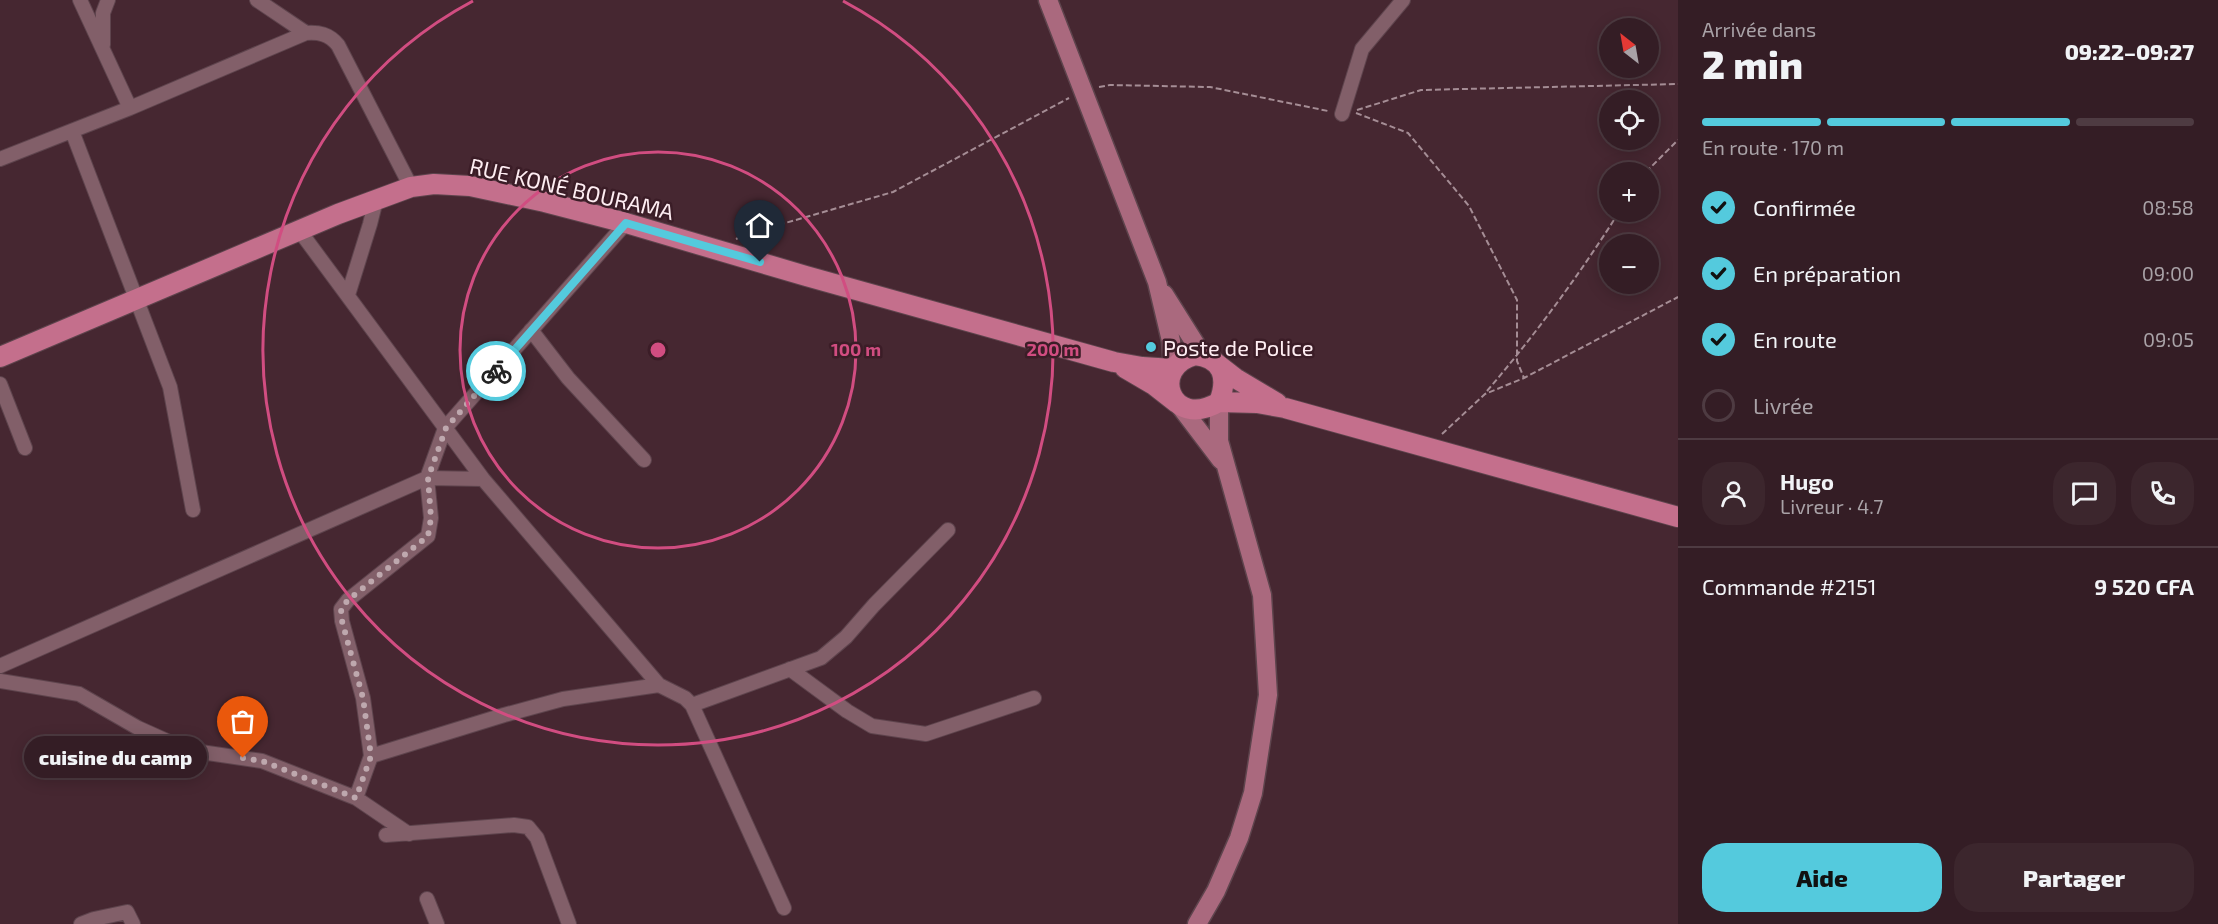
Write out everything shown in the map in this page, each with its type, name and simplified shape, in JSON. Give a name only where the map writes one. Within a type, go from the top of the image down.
[{"type":"highway","name":"RUE KONÉ BOURAMA","points":[[0,357],[299,230],[411,187],[434,184],[470,186],[545,202],[1114,362],[1173,369]]},
{"type":"highway","points":[[1285,408],[1235,378],[1208,358],[1186,357],[1173,369],[1169,378],[1169,389],[1173,398],[1180,406],[1190,410],[1200,411],[1219,402],[1257,403],[1285,408],[1678,517]]},
{"type":"highway","points":[[1208,358],[1220,368],[1224,379],[1224,390],[1219,402]]},
{"type":"highway","name":"RUE KONÉ BOURAMA","points":[[1114,362],[1154,385],[1180,406]]},
{"type":"main road","points":[[1048,0],[1157,282],[1171,341],[1173,369]]},
{"type":"main road","points":[[1157,282],[1208,358]]},
{"type":"main road","points":[[1197,924],[1216,891],[1239,838],[1253,793],[1268,695],[1262,595],[1219,441],[1219,402]]},
{"type":"main road","points":[[1180,406],[1225,467]]},
{"type":"street","points":[[80,0],[130,108]]},
{"type":"street","points":[[103,50],[103,13],[108,0]]},
{"type":"street","points":[[1342,114],[1362,49],[1404,0]]},
{"type":"street","points":[[257,1],[306,33],[326,35],[338,45],[411,187]]},
{"type":"street","points":[[0,159],[130,108],[306,33]]},
{"type":"street","points":[[72,131],[170,387],[193,510]]},
{"type":"street","points":[[348,295],[376,200]]},
{"type":"street","points":[[356,798],[371,756],[363,698],[342,621],[341,609],[348,600],[428,536],[431,518],[428,478],[446,428],[626,223]]},
{"type":"street","points":[[299,230],[483,479],[659,685],[686,698],[692,705],[784,908]]},
{"type":"street","points":[[531,330],[568,378],[644,460]]},
{"type":"street","points":[[0,384],[25,448]]},
{"type":"street","points":[[0,666],[428,478],[483,479]]},
{"type":"street","points":[[692,705],[821,658],[846,637],[874,605],[948,530]]},
{"type":"street","points":[[790,669],[872,726],[927,734],[1034,698]]},
{"type":"street","points":[[0,681],[79,694],[138,729],[187,750],[262,761],[356,798],[409,834]]},
{"type":"street","points":[[371,756],[563,699],[659,685]]},
{"type":"street","points":[[386,835],[514,825],[528,827],[537,838],[569,924]]},
{"type":"street","points":[[427,899],[437,924]]},
{"type":"street","points":[[81,924],[127,912],[133,924]]},
{"type":"path","points":[[1524,378],[1517,357],[1518,300],[1469,206],[1408,133],[1352,111],[1421,90],[1678,84]]},
{"type":"path","points":[[714,248],[747,234],[892,192],[1083,90],[1110,86],[1210,87],[1342,114]]},
{"type":"path","points":[[1656,162],[1678,140]]},
{"type":"path","points":[[1426,448],[1485,394],[1517,357],[1613,222]]},
{"type":"path","points":[[1485,394],[1524,378],[1678,297]]},
{"type":"way so far","points":[[243,758],[262,761],[356,798],[371,756],[363,698],[342,621],[341,609],[348,600],[428,536],[431,526],[428,478],[446,428],[496,371]]},
{"type":"place","name":"Poste de Police","points":[[1151,347]]},
{"type":"place","name":"cuisine du camp","points":[[243,758]]},
{"type":"route","points":[[496,371],[626,223],[760,262]]}]
